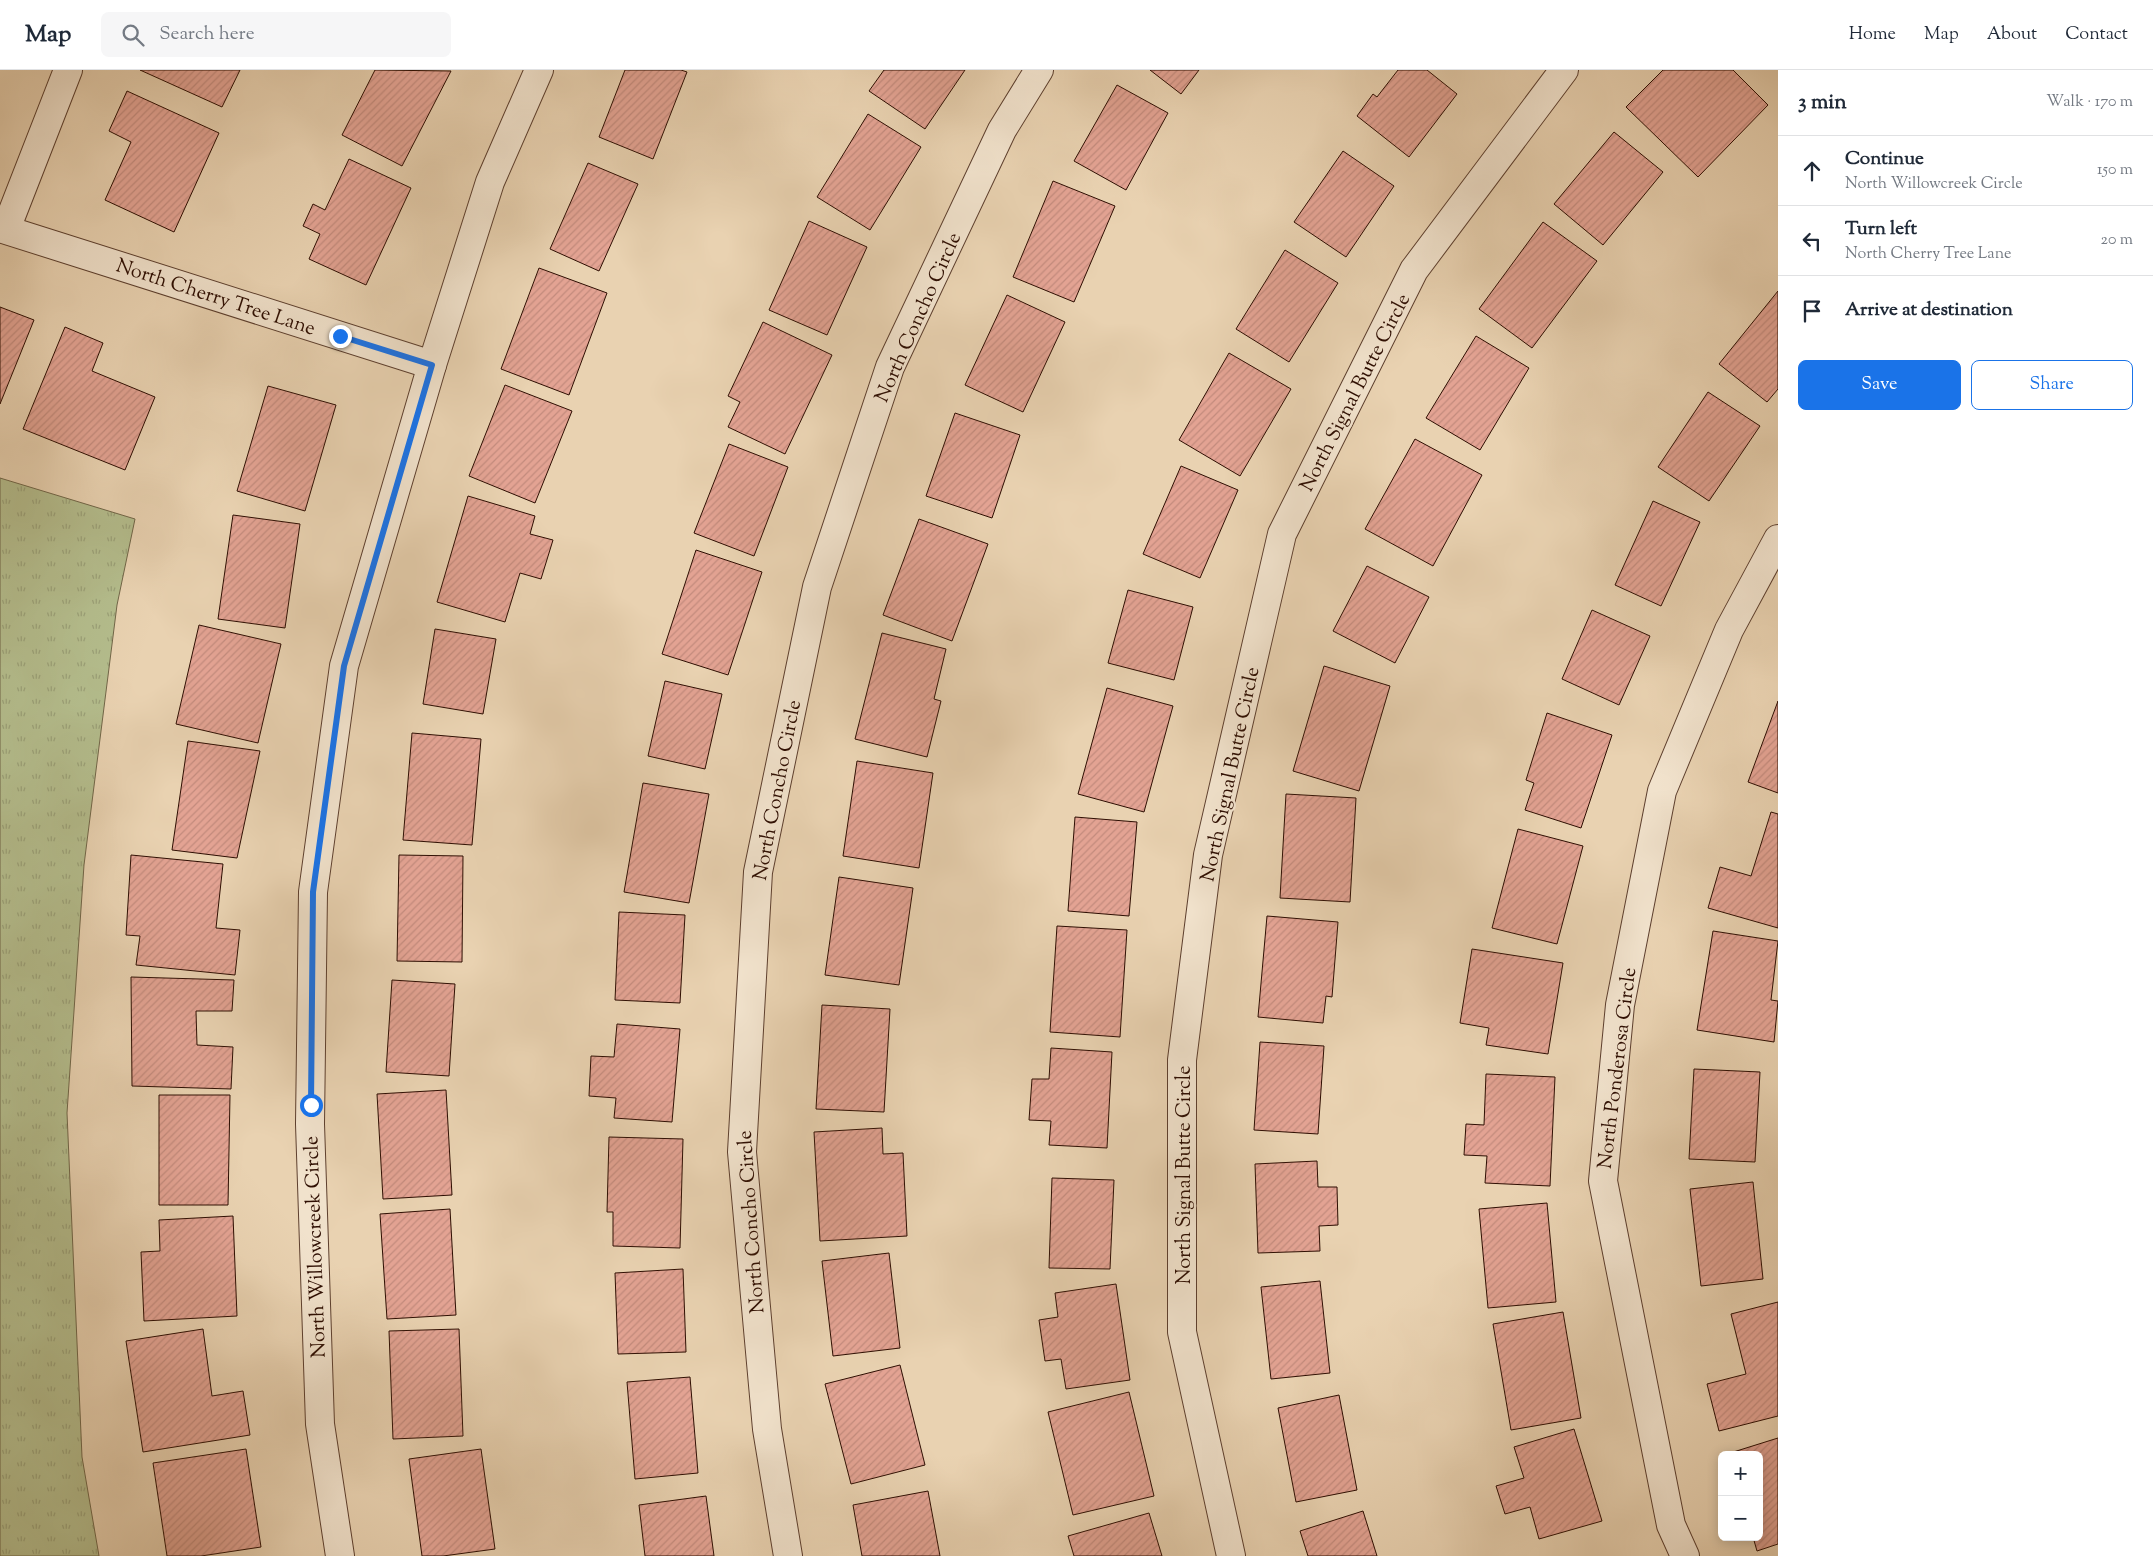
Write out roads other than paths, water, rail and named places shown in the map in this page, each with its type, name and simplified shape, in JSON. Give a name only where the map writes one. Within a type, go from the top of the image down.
[{"type":"street","points":[[3,228],[68,70]]},
{"type":"street","name":"North Willowcreek Circle","points":[[340,1556],[320,1424],[310,1124],[313,892],[344,666],[432,365],[490,182],[539,70]]},
{"type":"street","name":"North Concho Circle","points":[[788,1556],[766,1429],[742,1152],[758,872],[818,587],[890,368],[1002,130],[1039,70]]},
{"type":"street","name":"North Signal Butte Circle","points":[[1231,1556],[1182,1332],[1182,1060],[1208,855],[1282,534],[1414,270],[1564,70]]},
{"type":"street","name":"North Cherry Tree Lane","points":[[3,228],[432,365]]},
{"type":"street","name":"North Ponderosa Circle","points":[[1685,1556],[1672,1525],[1603,1181],[1620,1005],[1662,791],[1730,630],[1778,539]]}]
